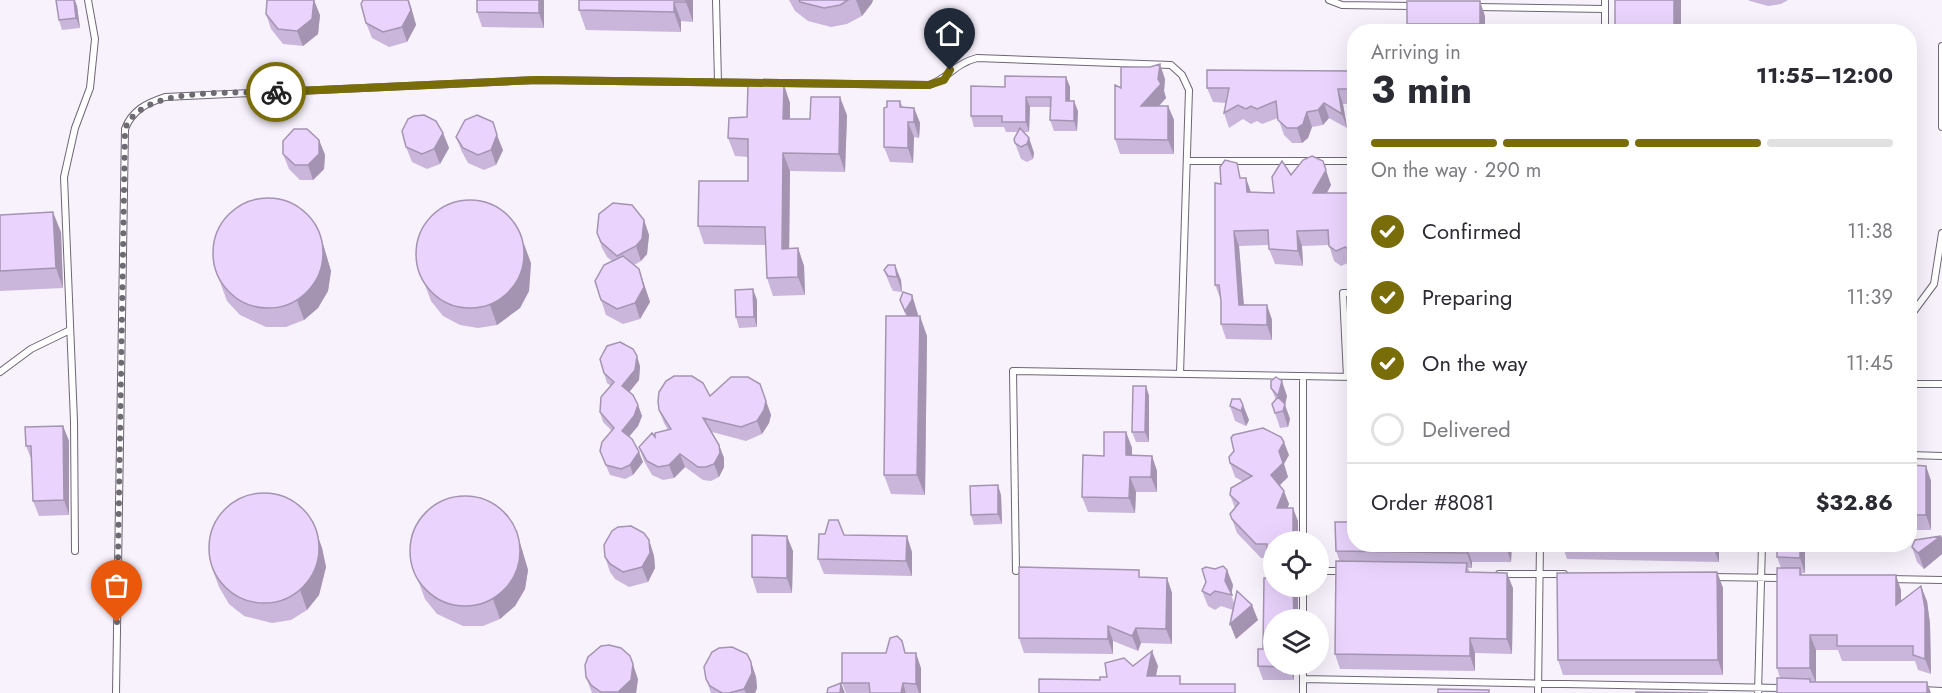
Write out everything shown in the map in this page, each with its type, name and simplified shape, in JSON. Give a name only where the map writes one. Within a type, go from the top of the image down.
[{"type":"lane","points":[[75,551],[64,177],[75,128],[90,87],[95,39],[88,0]]},
{"type":"lane","points":[[716,0],[717,82]]},
{"type":"lane","points":[[1329,0],[1342,5],[1426,6]]},
{"type":"lane","points":[[1605,0],[1605,24]]},
{"type":"lane","points":[[1474,7],[1605,9]]},
{"type":"lane","points":[[1942,46],[1942,127]]},
{"type":"lane","points":[[116,693],[125,129],[129,117],[148,103],[165,97],[537,80],[929,85],[944,80],[950,70],[962,62],[977,58],[1171,65],[1182,75],[1189,90],[1180,374]]},
{"type":"lane","points":[[1187,161],[1347,161]]},
{"type":"lane","points":[[1917,307],[1934,284],[1942,233]]},
{"type":"lane","points":[[1347,293],[1343,293],[1347,335]]},
{"type":"lane","points":[[0,372],[31,349],[70,330]]},
{"type":"lane","points":[[1016,571],[1013,371],[1347,377]]},
{"type":"lane","points":[[1303,376],[1303,531]]},
{"type":"lane","points":[[1917,384],[1942,384]]},
{"type":"lane","points":[[1917,455],[1942,456]]},
{"type":"lane","points":[[1538,693],[1540,552]]},
{"type":"lane","points":[[1758,690],[1762,552]]},
{"type":"lane","points":[[1329,571],[1353,572]]},
{"type":"lane","points":[[1493,573],[1575,575]]},
{"type":"lane","points":[[1703,576],[1795,578]]},
{"type":"lane","points":[[1886,579],[1942,580]]},
{"type":"lane","points":[[1303,693],[1304,675]]},
{"type":"lane","points":[[1304,679],[1758,690],[1793,688]]},
{"type":"lane","points":[[1919,690],[1942,691]]},
{"type":"building","points":[[56,0],[74,0],[76,18],[59,20]]},
{"type":"building","points":[[267,0],[314,0],[312,19],[297,31],[278,29],[266,14]]},
{"type":"building","points":[[363,0],[408,0],[411,10],[402,27],[383,32],[366,23],[361,4]]},
{"type":"building","points":[[477,0],[539,0],[539,13],[477,12]]},
{"type":"building","points":[[579,0],[686,0],[686,2],[674,2],[674,12],[579,10]]},
{"type":"building","points":[[799,0],[848,0],[840,5],[824,8]]},
{"type":"building","points":[[1615,0],[1674,0],[1674,24],[1615,24]]},
{"type":"building","points":[[1407,1],[1480,1],[1480,24],[1407,24]]},
{"type":"building","points":[[1160,64],[1158,79],[1161,84],[1141,106],[1168,106],[1168,140],[1115,139],[1115,85],[1121,88],[1121,67],[1150,67]]},
{"type":"building","points":[[1207,70],[1347,71],[1347,89],[1338,89],[1342,114],[1324,103],[1318,110],[1307,112],[1303,124],[1297,128],[1287,128],[1278,120],[1276,101],[1257,109],[1251,106],[1246,109],[1238,105],[1224,113],[1229,88],[1207,88]]},
{"type":"building","points":[[1005,76],[1066,77],[1066,101],[1074,101],[1074,121],[1050,120],[1051,97],[1026,97],[1026,122],[1002,122],[1002,116],[971,116],[971,86],[1005,87]]},
{"type":"building","points":[[748,85],[784,85],[783,119],[810,119],[811,97],[840,97],[839,154],[783,153],[782,249],[798,248],[798,277],[767,278],[765,227],[698,226],[699,181],[748,181],[748,139],[728,138],[729,118],[747,117]]},
{"type":"building","points":[[887,101],[900,101],[900,107],[914,108],[914,122],[908,122],[908,148],[884,147],[884,108],[887,107]]},
{"type":"building","points":[[424,115],[436,121],[443,133],[434,149],[422,154],[406,147],[402,131],[408,119]]},
{"type":"building","points":[[477,115],[493,122],[497,135],[491,150],[478,155],[463,148],[456,137],[465,120]]},
{"type":"building","points":[[1020,128],[1029,138],[1027,144],[1021,147],[1015,143],[1014,139]]},
{"type":"building","points":[[294,129],[307,129],[319,140],[319,154],[308,165],[295,165],[283,154],[283,141]]},
{"type":"building","points":[[1312,156],[1323,161],[1326,170],[1313,193],[1347,193],[1347,248],[1336,251],[1329,246],[1328,230],[1297,231],[1298,251],[1269,249],[1268,230],[1234,231],[1239,305],[1267,305],[1267,325],[1221,324],[1219,285],[1215,285],[1215,183],[1221,184],[1220,167],[1225,160],[1237,163],[1240,178],[1246,178],[1247,192],[1274,193],[1272,177],[1282,161],[1291,175],[1303,160]]},
{"type":"building","points":[[268,198],[289,202],[307,214],[319,232],[323,253],[319,274],[307,292],[289,304],[268,308],[247,304],[229,292],[217,274],[213,253],[217,232],[229,214],[247,202]]},
{"type":"building","points":[[470,200],[491,204],[508,216],[520,233],[524,254],[520,275],[508,292],[491,304],[470,308],[449,304],[432,292],[420,275],[416,254],[420,233],[432,216],[449,204]]},
{"type":"building","points":[[613,203],[632,205],[644,220],[642,239],[636,246],[617,256],[601,242],[597,233],[599,214]]},
{"type":"building","points":[[53,212],[56,268],[0,271],[0,215]]},
{"type":"building","points":[[623,256],[639,269],[644,287],[635,303],[617,309],[601,300],[595,281],[604,265]]},
{"type":"building","points":[[888,265],[895,265],[897,277],[888,276],[884,270]]},
{"type":"building","points":[[753,289],[754,317],[736,317],[735,290]]},
{"type":"building","points":[[903,292],[912,295],[912,300],[905,311],[900,300]]},
{"type":"building","points":[[886,316],[920,316],[917,475],[884,475]]},
{"type":"building","points":[[620,342],[633,349],[637,356],[635,370],[622,386],[633,395],[638,405],[634,416],[622,431],[632,439],[639,452],[630,465],[621,469],[606,465],[600,451],[602,442],[614,428],[600,412],[601,397],[614,382],[604,373],[600,359],[607,346]]},
{"type":"building","points":[[674,376],[692,376],[703,383],[710,396],[731,377],[748,377],[760,384],[766,401],[764,410],[757,421],[741,427],[703,418],[719,445],[720,453],[714,464],[698,467],[680,454],[669,465],[658,467],[647,461],[639,447],[652,433],[655,437],[655,433],[671,429],[659,410],[658,401],[659,392],[666,381]]},
{"type":"building","points":[[1276,377],[1282,381],[1278,396],[1271,388],[1271,381]]},
{"type":"building","points":[[1133,386],[1146,386],[1145,432],[1132,432]]},
{"type":"building","points":[[1278,397],[1285,404],[1283,411],[1275,413],[1272,404]]},
{"type":"building","points":[[1232,399],[1240,399],[1243,405],[1241,411],[1230,406]]},
{"type":"building","points":[[63,426],[64,500],[33,501],[31,446],[26,446],[25,427]]},
{"type":"building","points":[[1263,428],[1281,437],[1284,442],[1279,451],[1283,463],[1271,475],[1284,491],[1277,508],[1293,508],[1293,531],[1263,531],[1263,544],[1256,544],[1232,519],[1230,514],[1239,503],[1230,495],[1231,488],[1252,476],[1230,463],[1229,457],[1234,451],[1231,438],[1233,435]]},
{"type":"building","points":[[1104,432],[1126,432],[1126,455],[1152,456],[1151,477],[1130,477],[1129,498],[1082,497],[1083,455],[1104,456]]},
{"type":"building","points":[[1917,465],[1926,466],[1926,515],[1917,515]]},
{"type":"building","points":[[998,485],[998,514],[971,515],[970,486]]},
{"type":"building","points":[[264,493],[285,498],[303,509],[314,527],[319,548],[314,569],[303,587],[285,598],[264,603],[243,598],[225,587],[214,569],[209,548],[214,527],[225,509],[243,498]]},
{"type":"building","points":[[465,496],[486,501],[504,512],[515,530],[520,551],[515,572],[504,590],[486,601],[465,606],[444,601],[426,590],[415,572],[410,551],[415,530],[426,512],[444,501]]},
{"type":"building","points":[[829,520],[838,520],[844,535],[907,536],[906,561],[818,559],[819,534],[825,534]]},
{"type":"building","points":[[1335,522],[1347,522],[1347,551],[1336,551]]},
{"type":"building","points":[[631,526],[644,533],[649,540],[650,553],[642,567],[623,572],[610,564],[605,557],[604,545],[612,531],[618,527]]},
{"type":"building","points":[[752,535],[787,536],[787,578],[752,577]]},
{"type":"building","points":[[1941,536],[1918,553],[1917,540]]},
{"type":"building","points":[[1402,552],[1467,552],[1467,553]]},
{"type":"building","points":[[1777,552],[1800,552],[1800,558],[1777,557]]},
{"type":"building","points":[[1336,561],[1467,563],[1466,572],[1507,573],[1507,639],[1470,638],[1470,656],[1335,654]]},
{"type":"building","points":[[1223,566],[1227,570],[1225,581],[1232,595],[1215,591],[1210,595],[1202,591],[1206,582],[1202,569],[1206,567],[1215,569]]},
{"type":"building","points":[[1019,567],[1139,570],[1139,577],[1167,578],[1166,629],[1136,628],[1132,636],[1108,626],[1108,639],[1019,638]]},
{"type":"building","points":[[1777,568],[1800,568],[1800,575],[1896,575],[1896,605],[1921,586],[1925,608],[1925,659],[1913,655],[1913,646],[1837,646],[1837,635],[1810,635],[1810,668],[1777,668]]},
{"type":"building","points":[[1717,572],[1718,660],[1558,660],[1557,573]]},
{"type":"building","points":[[1237,591],[1252,605],[1230,624]]},
{"type":"building","points":[[1264,597],[1293,597],[1294,609],[1264,609]]},
{"type":"building","points":[[897,636],[902,641],[905,653],[916,653],[916,684],[903,683],[901,693],[870,693],[869,683],[842,683],[842,653],[886,653],[890,638]]},
{"type":"building","points":[[601,646],[621,648],[630,656],[633,664],[631,680],[618,692],[601,692],[591,685],[586,677],[585,665],[588,657]]},
{"type":"building","points":[[732,647],[747,654],[751,662],[752,673],[744,689],[722,693],[710,686],[704,667],[712,652],[719,648]]},
{"type":"building","points":[[1258,649],[1263,649],[1263,666],[1258,666]]},
{"type":"building","points":[[1152,651],[1147,676],[1180,676],[1180,684],[1235,684],[1235,693],[1039,693],[1039,679],[1100,680],[1100,677],[1107,677],[1105,663],[1124,658],[1133,666]]},
{"type":"building","points":[[1777,678],[1810,679],[1810,682],[1927,682],[1927,693],[1777,693]]},
{"type":"building","points":[[841,683],[840,693],[827,693],[828,688]]},
{"type":"building","points":[[1438,689],[1489,690],[1489,693],[1438,693]]},
{"type":"building","points":[[1636,692],[1708,693],[1636,693]]},
{"type":"way so far","points":[[117,622],[125,129],[129,117],[148,103],[165,97],[276,92]]},
{"type":"route","points":[[276,92],[537,80],[929,85],[944,80],[950,70]]}]
